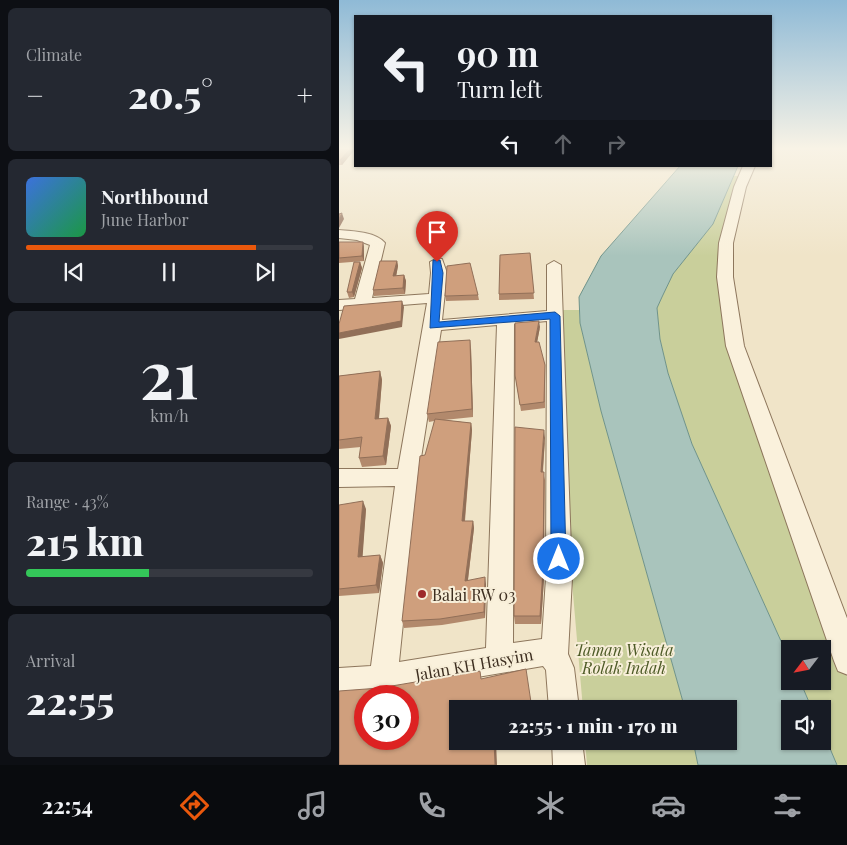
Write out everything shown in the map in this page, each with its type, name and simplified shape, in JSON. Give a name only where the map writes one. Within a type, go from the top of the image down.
[{"type":"street","points":[[741,185],[726,243],[725,277],[735,346],[773,448],[847,661]]},
{"type":"street","points":[[339,234],[359,236],[378,243],[362,304]]},
{"type":"street","points":[[383,679],[407,476],[433,326],[439,273],[437,262]]},
{"type":"street","points":[[554,265],[559,578],[554,656]]},
{"type":"street","points":[[339,305],[436,298]]},
{"type":"street","points":[[433,326],[555,316]]},
{"type":"street","points":[[499,659],[507,320]]},
{"type":"street","points":[[339,478],[407,476]]},
{"type":"street","name":"Jalan KH Hasyim","points":[[339,682],[383,679],[543,652],[554,656],[561,668],[563,700]]},
{"type":"street","points":[[568,750],[569,765]]},
{"type":"green space","points":[[730,185],[736,185],[719,242],[722,318],[847,677],[847,765],[837,765],[831,750],[831,700],[808,700],[804,690],[831,690],[831,640],[781,641],[692,444],[668,373],[660,339],[657,308],[673,274],[713,224]]},
{"type":"green space","name":"Taman Wisata Rolak Indah","points":[[555,310],[579,310],[580,323],[601,411],[682,700],[582,700],[570,559]]},
{"type":"green space","points":[[586,750],[695,750],[698,765],[587,765]]},
{"type":"water","points":[[664,185],[730,185],[713,224],[673,274],[657,308],[660,339],[668,373],[692,444],[781,641],[781,690],[804,690],[808,700],[781,700],[781,750],[831,750],[837,765],[698,765],[695,750],[737,750],[737,700],[682,700],[601,411],[580,323],[579,297],[601,256]]},
{"type":"building","points":[[339,242],[363,242],[362,256],[339,258]]},
{"type":"building","points":[[530,253],[534,293],[499,294],[500,255]]},
{"type":"building","points":[[380,261],[397,261],[393,276],[404,275],[403,288],[373,290]]},
{"type":"building","points":[[354,262],[360,262],[352,292],[347,292]]},
{"type":"building","points":[[470,263],[478,295],[445,296],[447,266]]},
{"type":"building","points":[[402,301],[401,321],[339,333],[339,324],[344,306]]},
{"type":"building","points":[[539,321],[535,342],[539,342],[545,365],[544,402],[520,405],[515,375],[515,323]]},
{"type":"building","points":[[470,340],[472,409],[427,414],[438,342]]},
{"type":"building","points":[[380,371],[375,419],[388,418],[383,456],[359,458],[362,437],[339,440],[339,376]]},
{"type":"building","points":[[435,419],[471,423],[462,521],[473,521],[465,581],[485,577],[484,612],[440,619],[402,621],[420,456],[425,455]]},
{"type":"building","points":[[515,427],[544,430],[541,472],[544,472],[543,570],[540,616],[514,616]]},
{"type":"building","points":[[363,501],[358,557],[380,555],[376,585],[339,589],[339,505]]},
{"type":"building","points":[[526,669],[531,700],[449,700],[449,750],[494,750],[495,765],[339,765],[339,691],[354,690],[354,750],[419,750],[419,685],[398,685],[480,671],[481,679]]},
{"type":"place","name":"Balai RW 03","points":[[422,594]]},
{"type":"route","points":[[437,262],[439,273],[433,326],[555,316],[559,559]]}]
